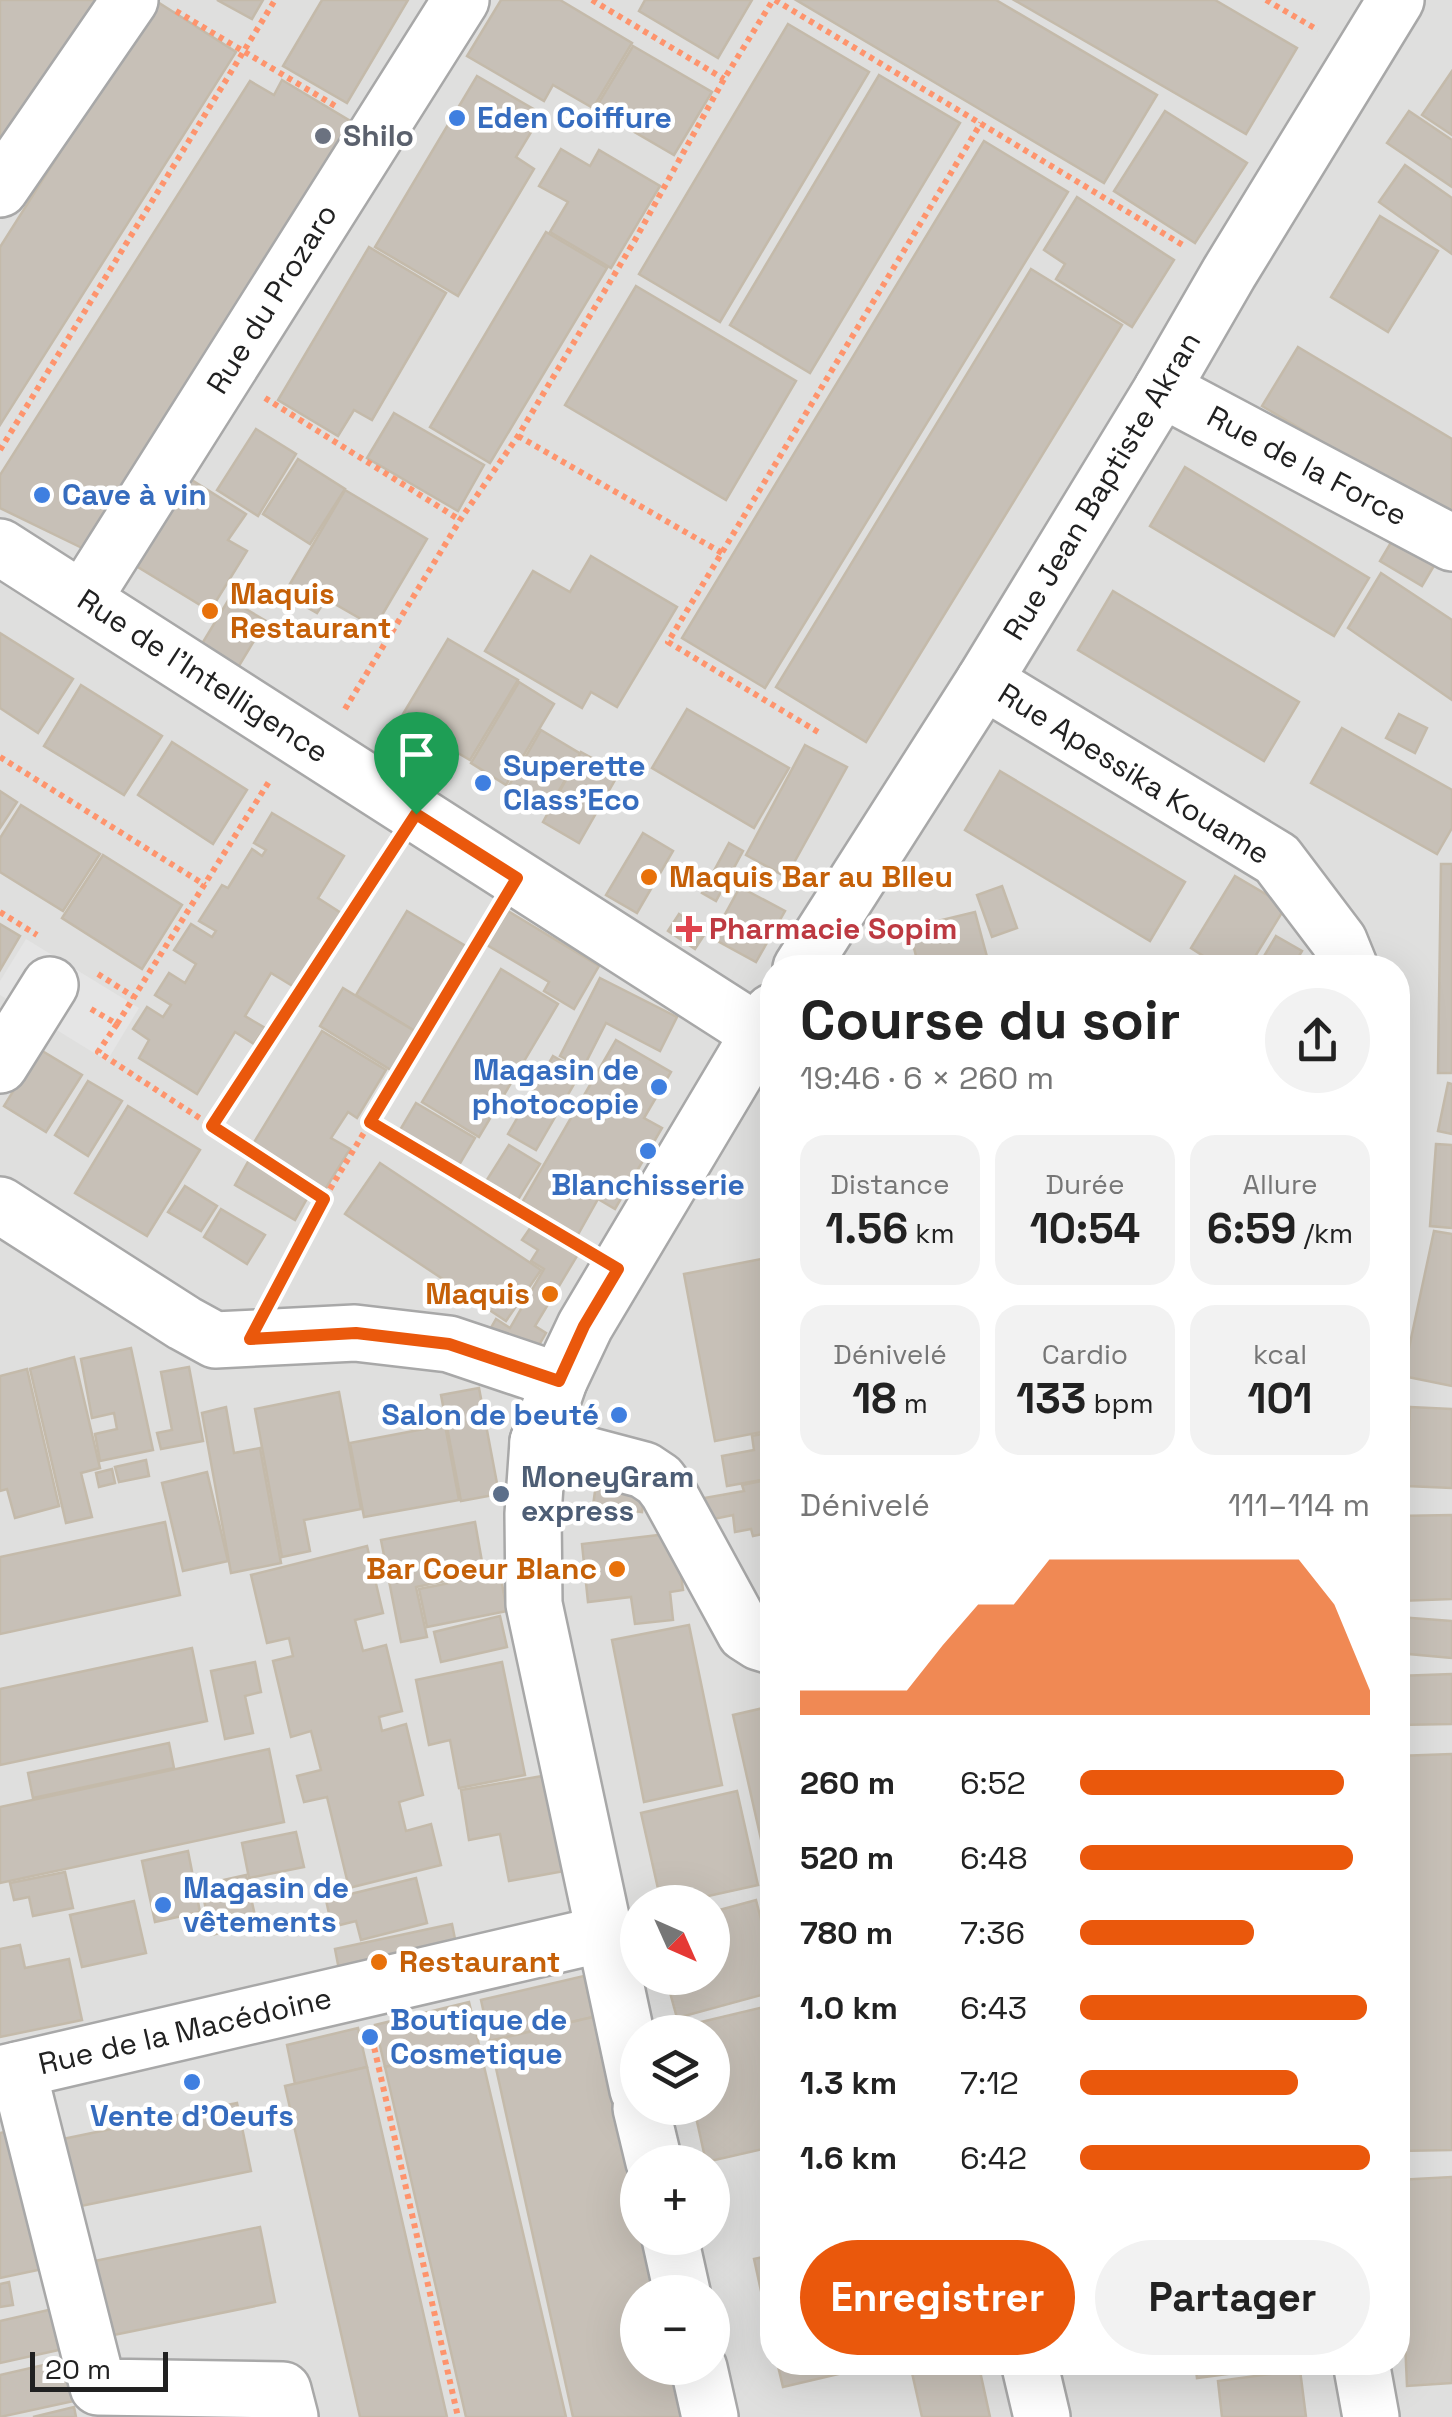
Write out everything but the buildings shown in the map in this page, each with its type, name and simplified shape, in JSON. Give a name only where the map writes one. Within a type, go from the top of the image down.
[{"type":"street","name":"Rue du Prozaro","points":[[83,599],[461,0]]},
{"type":"street","name":"Rue Jean Baptiste Akran","points":[[809,955],[984,681],[1396,0]]},
{"type":"street","points":[[0,188],[151,4]]},
{"type":"street","name":"Rue de la Force","points":[[1162,389],[1452,543]]},
{"type":"street","name":"Rue de l'Intelligence","points":[[0,548],[517,878],[760,1020]]},
{"type":"street","name":"Rue Apessika Kouame","points":[[984,681],[1277,859],[1339,941],[1345,955]]},
{"type":"street","points":[[0,1066],[50,986]]},
{"type":"street","points":[[621,2015],[534,1604],[533,1514],[538,1442],[584,1326],[760,1033]]},
{"type":"street","points":[[0,1206],[215,1340],[356,1333],[449,1344],[559,1381]]},
{"type":"street","points":[[538,1442],[644,1470],[658,1480],[745,1633],[760,1642]]},
{"type":"street","name":"Rue de la Macédoine","points":[[9,2072],[603,1934]]},
{"type":"street","points":[[9,2072],[98,2387],[283,2390],[290,2417]]},
{"type":"street","points":[[1032,2375],[1042,2417]]},
{"type":"street","points":[[1363,2375],[1371,2417]]},
{"type":"street","points":[[703,2385],[710,2417]]},
{"type":"path","points":[[0,450],[276,0]]},
{"type":"path","points":[[592,0],[724,79]]},
{"type":"path","points":[[324,1199],[98,1052],[205,885],[308,744],[518,436],[635,240],[724,79],[774,0],[1229,272]]},
{"type":"path","points":[[1266,0],[1362,55]]},
{"type":"path","points":[[151,4],[244,52],[378,132]]},
{"type":"path","points":[[818,732],[668,642],[981,123]]},
{"type":"path","points":[[226,374],[460,520]]},
{"type":"path","points":[[518,436],[722,553]]},
{"type":"path","points":[[0,757],[205,885]]},
{"type":"path","points":[[212,1126],[416,814]]},
{"type":"path","points":[[250,1339],[324,1199],[517,878]]},
{"type":"path","points":[[50,986],[116,1024]]},
{"type":"path","points":[[370,1122],[618,1269]]},
{"type":"path","points":[[361,1990],[458,2417]]},
{"type":"shaded area","points":[[0,0],[1452,0],[1452,2417],[0,2417]]},
{"type":"shaded area","points":[[26,939],[139,1008],[107,1061],[0,995],[0,981]]},
{"type":"place","name":"Eden Coiffure","points":[[457,118]]},
{"type":"place","name":"Shilo","points":[[323,136]]},
{"type":"place","name":"Cave à vin","points":[[42,495]]},
{"type":"place","name":"Maquis Restaurant","points":[[210,611]]},
{"type":"place","name":"Superette Class'Eco","points":[[483,783]]},
{"type":"place","name":"Maquis Bar au Blleu","points":[[649,877]]},
{"type":"place","name":"Pharmacie Sopim","points":[[689,929]]},
{"type":"place","name":"Magasin de photocopie","points":[[659,1087]]},
{"type":"place","name":"Blanchisserie","points":[[648,1151]]},
{"type":"place","name":"Maquis","points":[[550,1294]]},
{"type":"place","name":"Salon de beuté","points":[[619,1415]]},
{"type":"place","name":"MoneyGram express","points":[[501,1494]]},
{"type":"place","name":"Bar Coeur Blanc","points":[[617,1569]]},
{"type":"place","name":"Magasin de vêtements","points":[[163,1905]]},
{"type":"place","name":"Restaurant","points":[[379,1962]]},
{"type":"place","name":"Boutique de Cosmetique","points":[[370,2037]]},
{"type":"place","name":"Vente d'Oeufs","points":[[192,2082]]},
{"type":"route","points":[[416,814],[517,878],[370,1122],[618,1269],[584,1326],[559,1381],[449,1344],[356,1333],[250,1339],[324,1199],[212,1126],[416,814]]}]
